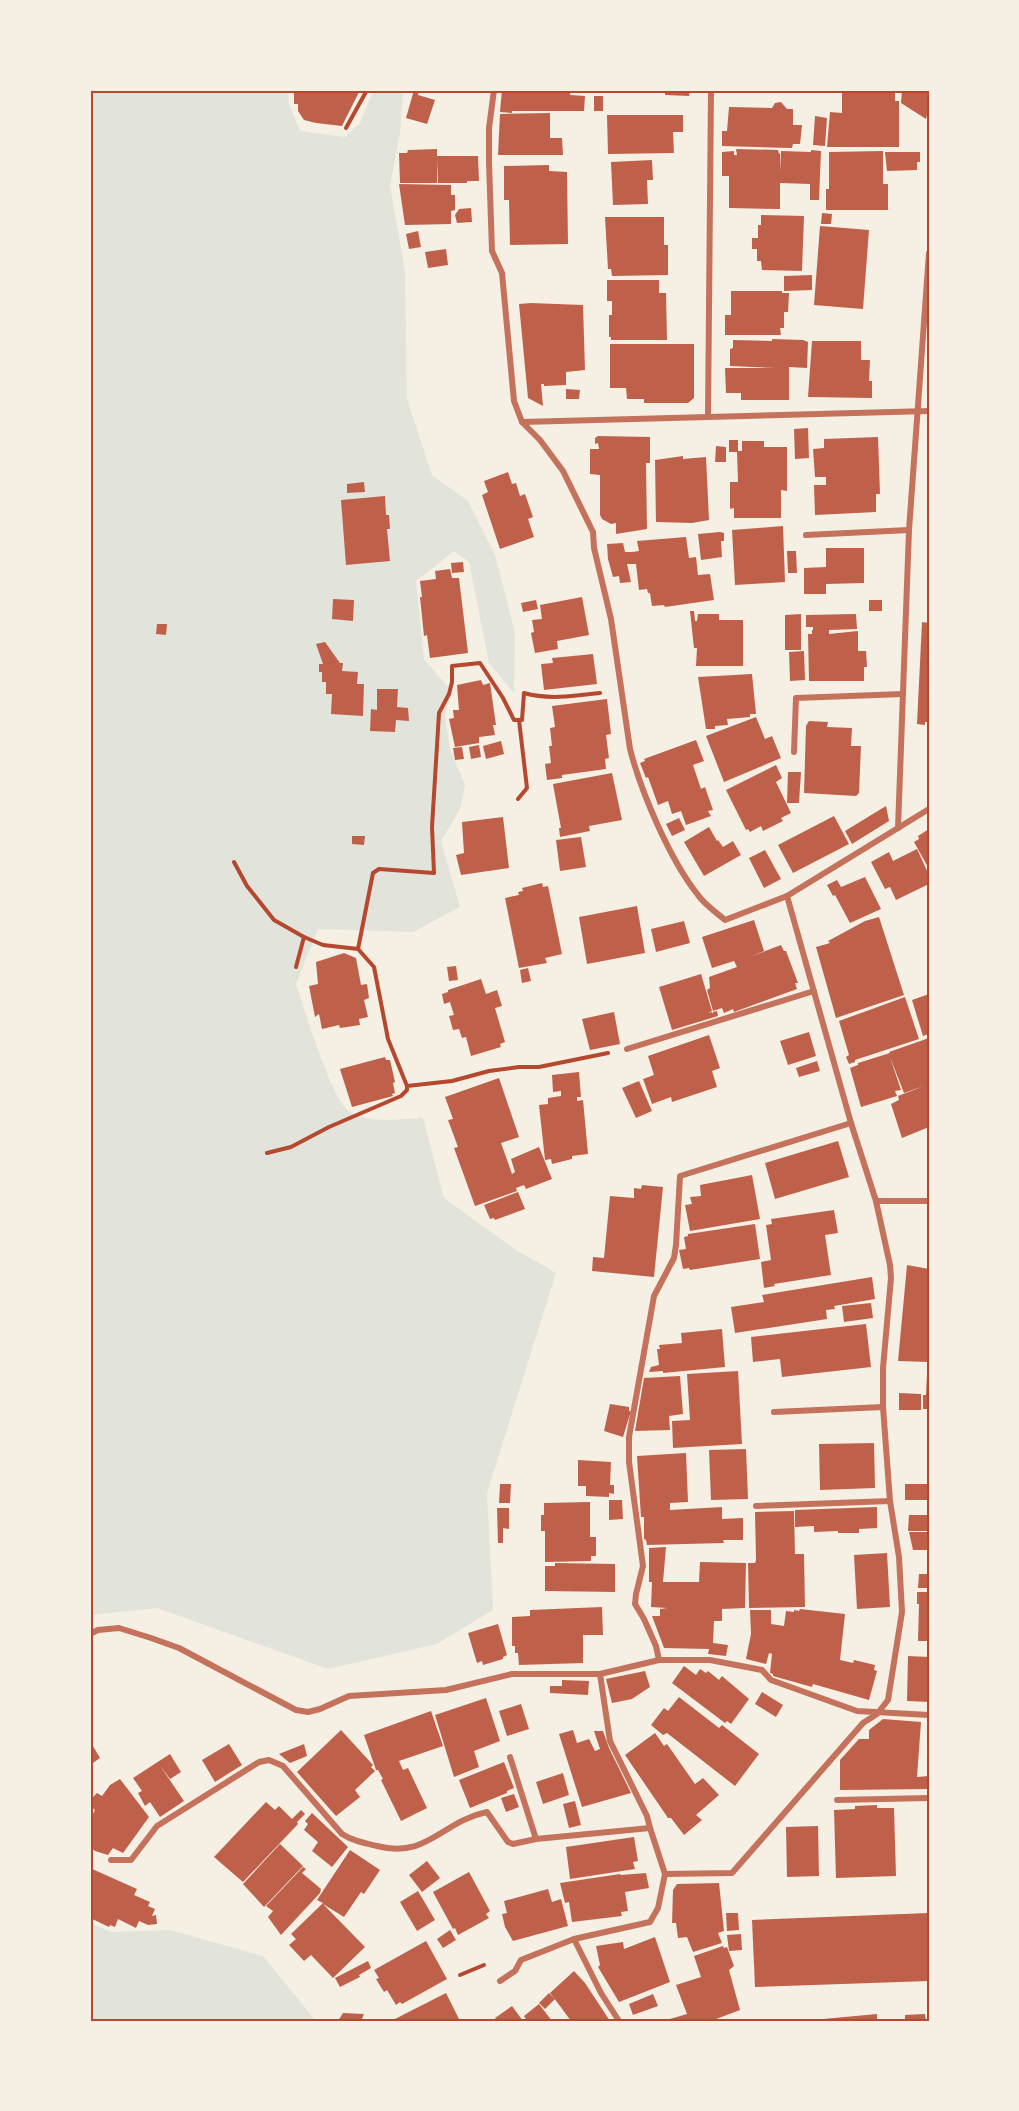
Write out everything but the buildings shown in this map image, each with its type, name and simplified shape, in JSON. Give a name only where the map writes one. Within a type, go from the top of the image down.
[{"type":"street","points":[[494,90],[489,128],[492,251],[502,273],[514,401],[522,423],[540,440],[563,471],[594,532],[594,548],[611,619],[634,767],[667,844],[698,895],[725,920],[787,896],[929,809]]},
{"type":"street","points":[[708,417],[711,90]]},
{"type":"street","points":[[898,828],[909,530],[929,253]]},
{"type":"street","points":[[522,423],[929,411]]},
{"type":"street","points":[[806,535],[909,530]]},
{"type":"street","points":[[794,752],[796,698],[903,694]]},
{"type":"street","points":[[665,1874],[732,1873],[863,1723],[877,1713],[888,1700],[902,1612],[899,1557],[890,1501],[883,1407],[883,1368],[891,1278],[889,1254],[876,1201],[851,1123],[787,896]]},
{"type":"street","points":[[627,1049],[814,991]]},
{"type":"street","points":[[659,1660],[648,1628],[635,1604],[644,1566],[629,1462],[629,1437],[654,1296],[674,1258],[680,1176],[851,1123]]},
{"type":"street","points":[[876,1201],[929,1201]]},
{"type":"street","points":[[774,1412],[883,1407]]},
{"type":"street","points":[[756,1506],[890,1501]]},
{"type":"street","points":[[90,1634],[98,1630],[119,1628],[179,1648],[296,1710],[308,1712],[349,1696],[446,1690],[512,1674],[600,1674],[659,1660],[710,1660],[762,1670],[771,1680],[857,1711],[929,1715]]},
{"type":"street","points":[[501,1981],[515,1971],[521,1960],[574,1939],[650,1922],[658,1908],[665,1874],[647,1816],[610,1741],[600,1674]]},
{"type":"street","points":[[510,1757],[536,1839]]},
{"type":"street","points":[[111,1860],[131,1860],[157,1826],[265,1760],[274,1761],[283,1767],[342,1834],[352,1840],[393,1850],[408,1850],[473,1815],[487,1812],[508,1842],[513,1844],[536,1839],[650,1828]]},
{"type":"street","points":[[837,1800],[929,1798]]},
{"type":"street","points":[[574,1939],[601,1993],[619,2021]]},
{"type":"path","points":[[346,128],[368,90]]},
{"type":"path","points":[[358,949],[373,873],[379,869],[434,873],[432,827],[438,724],[439,713],[449,694],[452,682],[452,666],[480,663],[503,698],[514,720],[519,720]]},
{"type":"path","points":[[519,720],[522,720],[524,693],[568,697],[621,690]]},
{"type":"path","points":[[518,800],[527,788],[519,720]]},
{"type":"path","points":[[234,862],[262,908],[274,920],[323,945],[358,949],[374,968],[388,1039],[407,1086],[407,1090],[401,1096],[329,1127],[291,1147],[267,1153]]},
{"type":"path","points":[[296,967],[304,937]]},
{"type":"path","points":[[407,1086],[452,1081],[489,1071],[539,1067],[627,1049]]},
{"type":"shaded area","points":[[90,90],[288,90],[289,103],[300,131],[345,137],[360,123],[374,90],[403,90],[400,133],[390,186],[405,271],[407,399],[432,475],[468,501],[495,555],[515,633],[514,693],[489,663],[469,562],[454,551],[416,581],[424,659],[451,691],[445,716],[450,749],[465,785],[460,809],[441,841],[460,907],[413,932],[318,929],[296,984],[327,1074],[343,1105],[350,1112],[367,1118],[385,1120],[423,1118],[444,1198],[516,1250],[556,1273],[487,1493],[493,1610],[437,1644],[328,1669],[157,1608],[90,1615]]},
{"type":"shaded area","points":[[90,1923],[112,1932],[170,1930],[263,1956],[316,2021],[90,2021]]}]
